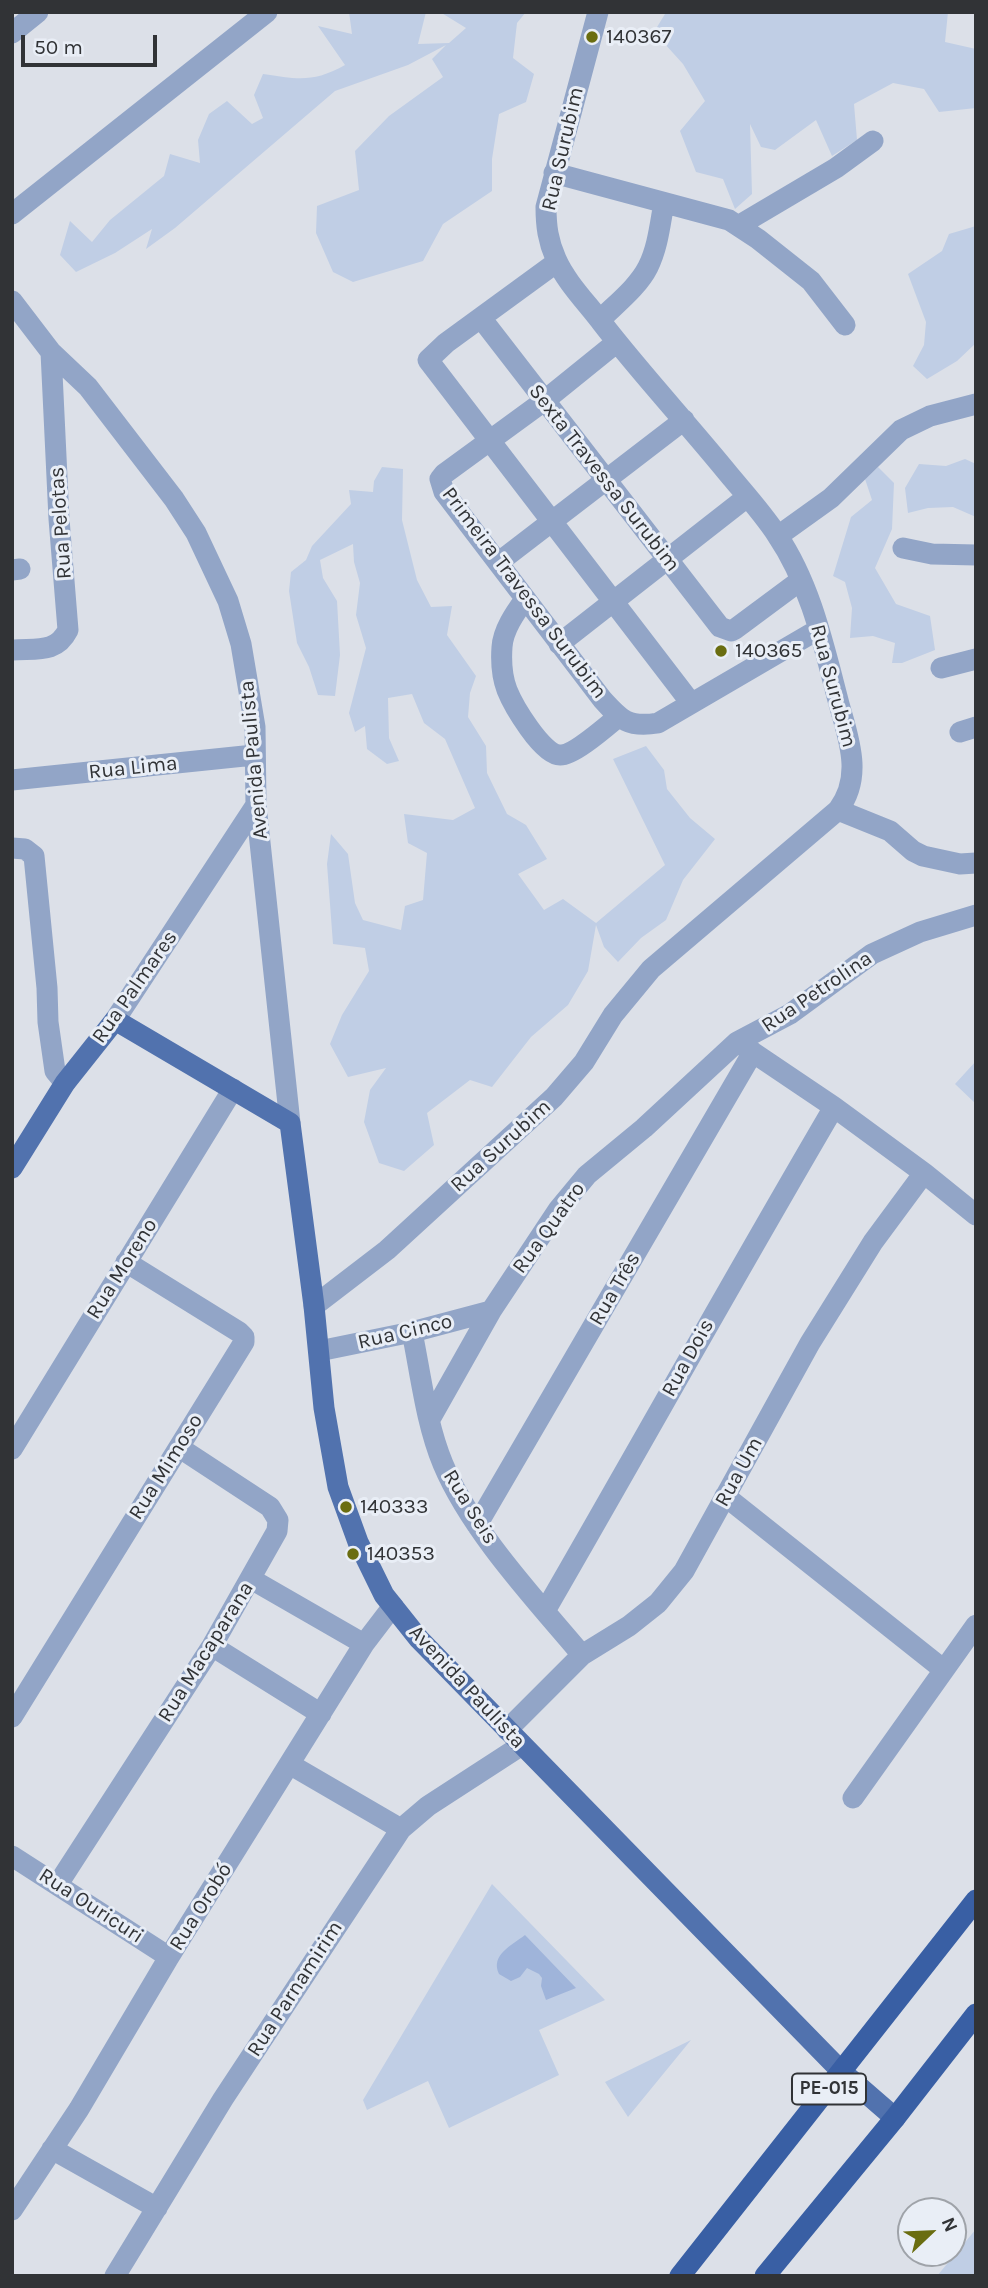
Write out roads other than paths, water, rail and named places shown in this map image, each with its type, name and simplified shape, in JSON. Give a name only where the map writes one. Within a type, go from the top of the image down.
[{"type":"highway","name":"PE-015","points":[[680,2276],[976,1900]]},
{"type":"highway","name":"PE-015","points":[[765,2276],[895,2118],[976,2014]]},
{"type":"main road","name":"Rua Palmares","points":[[12,1167],[65,1083],[115,1020]]},
{"type":"main road","points":[[115,1020],[290,1123]]},
{"type":"main road","name":"Avenida Paulista","points":[[290,1123],[314,1306],[324,1408],[338,1487],[358,1542],[384,1595],[419,1639],[514,1738],[842,2071],[895,2118]]},
{"type":"street","points":[[12,33],[38,12]]},
{"type":"street","points":[[12,214],[267,12]]},
{"type":"street","name":"Rua Surubim","points":[[314,1306],[387,1250],[554,1097],[584,1062],[612,1016],[651,969],[838,810],[852,784],[850,745],[819,629],[801,580],[778,536],[617,342],[557,262],[546,227],[546,207],[598,12]]},
{"type":"street","points":[[738,226],[836,168],[873,141]]},
{"type":"street","points":[[554,173],[729,220],[811,281],[845,325]]},
{"type":"street","points":[[600,320],[641,278],[648,267],[664,203]]},
{"type":"street","points":[[557,262],[428,360],[691,704],[819,629]]},
{"type":"street","name":"Avenida Paulista","points":[[12,301],[51,352],[88,387],[174,499],[196,533],[228,601],[241,644],[255,727],[256,805],[290,1123]]},
{"type":"street","name":"Sexta Travessa Surubim","points":[[481,318],[720,627],[731,631],[801,580]]},
{"type":"street","name":"Primeira Travessa Surubim","points":[[617,342],[440,479],[444,492],[618,717],[628,723],[657,723],[691,704]]},
{"type":"street","name":"Rua Pelotas","points":[[12,650],[56,646],[63,641],[68,630],[59,519],[51,352]]},
{"type":"street","points":[[778,536],[831,498],[901,430],[930,416],[976,404]]},
{"type":"street","points":[[499,562],[684,420]]},
{"type":"street","points":[[559,643],[747,497]]},
{"type":"street","points":[[902,548],[932,554],[976,555]]},
{"type":"street","points":[[525,599],[513,616],[502,645],[502,664],[508,691],[535,735],[555,754],[560,755],[572,751],[618,717]]},
{"type":"street","points":[[941,668],[976,659]]},
{"type":"street","name":"Rua Lima","points":[[12,780],[254,755]]},
{"type":"street","name":"Rua Palmares","points":[[115,1020],[256,805]]},
{"type":"street","points":[[838,810],[890,831],[923,856],[960,864],[976,863]]},
{"type":"street","points":[[12,848],[25,849],[34,856],[48,1022],[55,1071],[65,1083]]},
{"type":"street","name":"Rua Petrolina","points":[[745,1047],[872,954],[920,932],[976,915]]},
{"type":"street","points":[[745,1047],[834,1107],[976,1215]]},
{"type":"street","name":"Rua Quatro","points":[[430,1419],[491,1311],[575,1188],[587,1175],[745,1047]]},
{"type":"street","name":"Rua Três","points":[[477,1525],[745,1047]]},
{"type":"street","name":"Rua Moreno","points":[[12,1449],[233,1089]]},
{"type":"street","name":"Rua Dois","points":[[545,1611],[709,1320],[834,1107]]},
{"type":"street","name":"Rua Um","points":[[514,1738],[582,1655],[629,1626],[669,1593],[684,1572],[810,1343],[873,1242],[924,1173]]},
{"type":"street","name":"Rua Mimoso","points":[[12,1717],[244,1342],[244,1337],[239,1332],[126,1262]]},
{"type":"street","name":"Rua Cinco","points":[[319,1351],[412,1332],[491,1311]]},
{"type":"street","name":"Rua Seis","points":[[412,1332],[430,1419],[454,1490],[477,1525],[582,1655]]},
{"type":"street","name":"Rua Macaparana","points":[[58,1884],[212,1646],[276,1531],[278,1520],[274,1510],[180,1448]]},
{"type":"street","points":[[725,1496],[944,1670]]},
{"type":"street","points":[[251,1579],[364,1644]]},
{"type":"street","name":"Rua Orobó","points":[[12,2210],[364,1644],[393,1606]]},
{"type":"street","points":[[853,1798],[976,1625]]},
{"type":"street","points":[[212,1646],[321,1714]]},
{"type":"street","name":"Rua Parnamirim","points":[[115,2276],[223,2099],[401,1829],[514,1738]]},
{"type":"street","points":[[291,1765],[401,1829]]},
{"type":"street","name":"Rua Ouricuri","points":[[12,1856],[169,1957]]},
{"type":"street","points":[[52,2149],[157,2208]]},
{"type":"place","name":"140367","points":[[592,37]]},
{"type":"place","name":"140365","points":[[721,651]]},
{"type":"place","name":"140333","points":[[346,1507]]},
{"type":"place","name":"140353","points":[[353,1554]]}]
